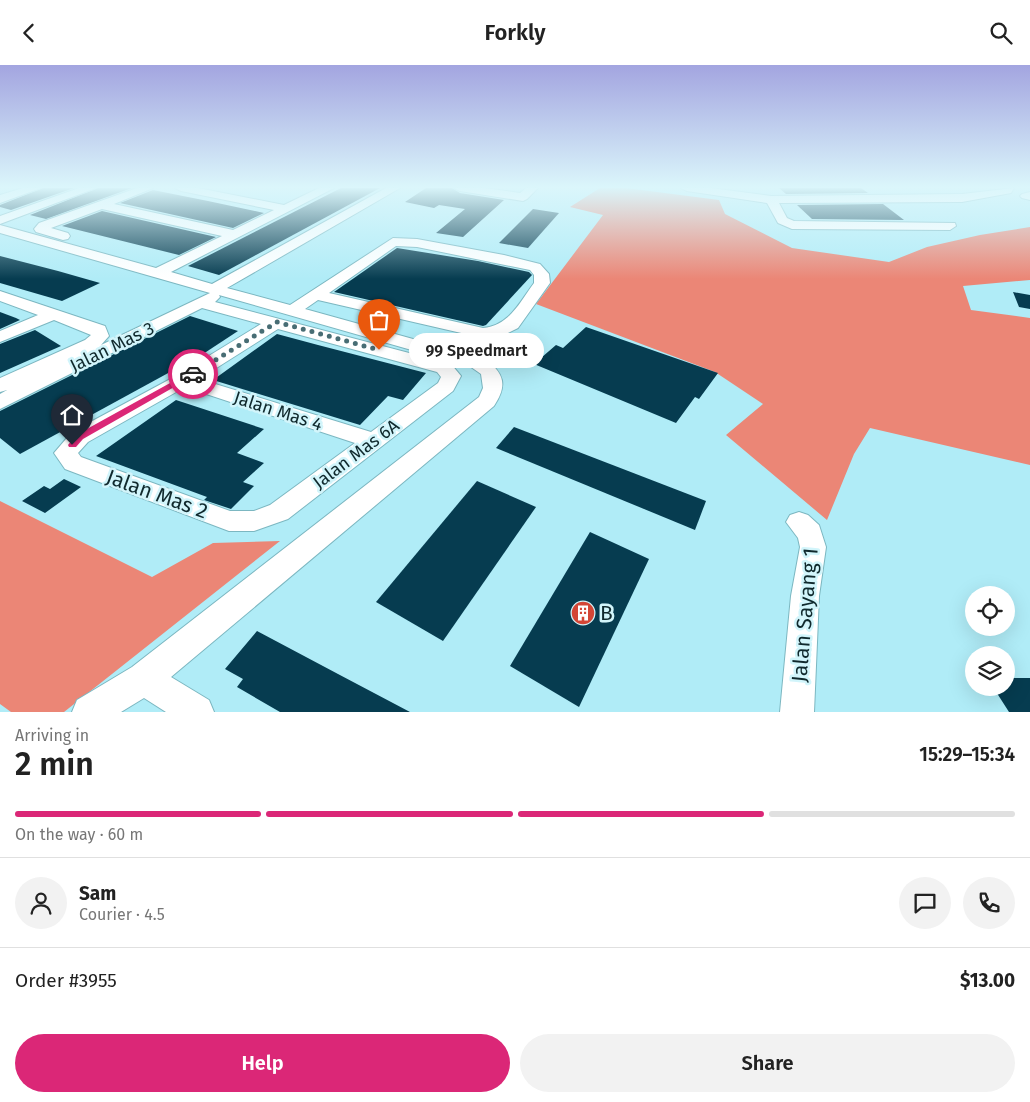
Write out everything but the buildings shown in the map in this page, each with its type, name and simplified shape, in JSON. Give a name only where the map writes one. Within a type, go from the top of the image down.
[{"type":"street","points":[[65,218],[44,226],[41,229],[174,265]]},
{"type":"street","points":[[160,218],[235,235]]},
{"type":"street","points":[[158,273],[268,218]]},
{"type":"street","name":"Jalan Mas 3","points":[[0,403],[202,303],[219,290],[342,218]]},
{"type":"street","points":[[781,218],[792,225],[950,226]]},
{"type":"street","points":[[8,236],[219,290],[285,316],[386,345],[478,363],[490,373],[493,388],[487,401],[144,679],[89,712]]},
{"type":"street","points":[[8,236],[112,275]]},
{"type":"street","points":[[183,381],[285,316],[393,242],[417,243],[535,267],[542,274],[542,283],[512,324],[496,332],[483,333],[456,328],[316,295]]},
{"type":"street","points":[[0,295],[52,315],[99,330],[100,336],[91,344],[0,386]]},
{"type":"street","points":[[202,303],[285,316]]},
{"type":"street","points":[[0,337],[52,315]]},
{"type":"street","name":"Jalan Mas 6A","points":[[254,521],[279,512],[446,387],[451,376],[444,368],[386,345]]},
{"type":"street","name":"Jalan Mas 4","points":[[183,381],[374,441]]},
{"type":"street","name":"Jalan Mas 2","points":[[183,381],[80,437],[65,453],[73,463],[229,521],[254,521]]},
{"type":"street","name":"Jalan Sayang 1","points":[[797,712],[805,596],[813,547],[810,533],[799,522]]},
{"type":"street","points":[[116,712],[144,679]]},
{"type":"street","points":[[144,679],[197,712]]},
{"type":"shaded area","points":[[601,218],[733,218],[792,248],[889,262],[927,247],[980,235],[1030,227],[1030,280],[963,286],[971,310],[1030,318],[1030,465],[870,428],[854,454],[827,520],[726,435],[763,404],[715,372],[536,304]]},
{"type":"shaded area","points":[[0,501],[152,577],[213,543],[280,541],[64,712],[11,712],[0,704]]},
{"type":"way so far","points":[[193,374],[277,322],[379,350]]},
{"type":"place","name":"99 Speedmart","points":[[379,350]]},
{"type":"place","name":"B","points":[[583,613]]},
{"type":"route","points":[[72,445],[80,437],[193,374]]}]
